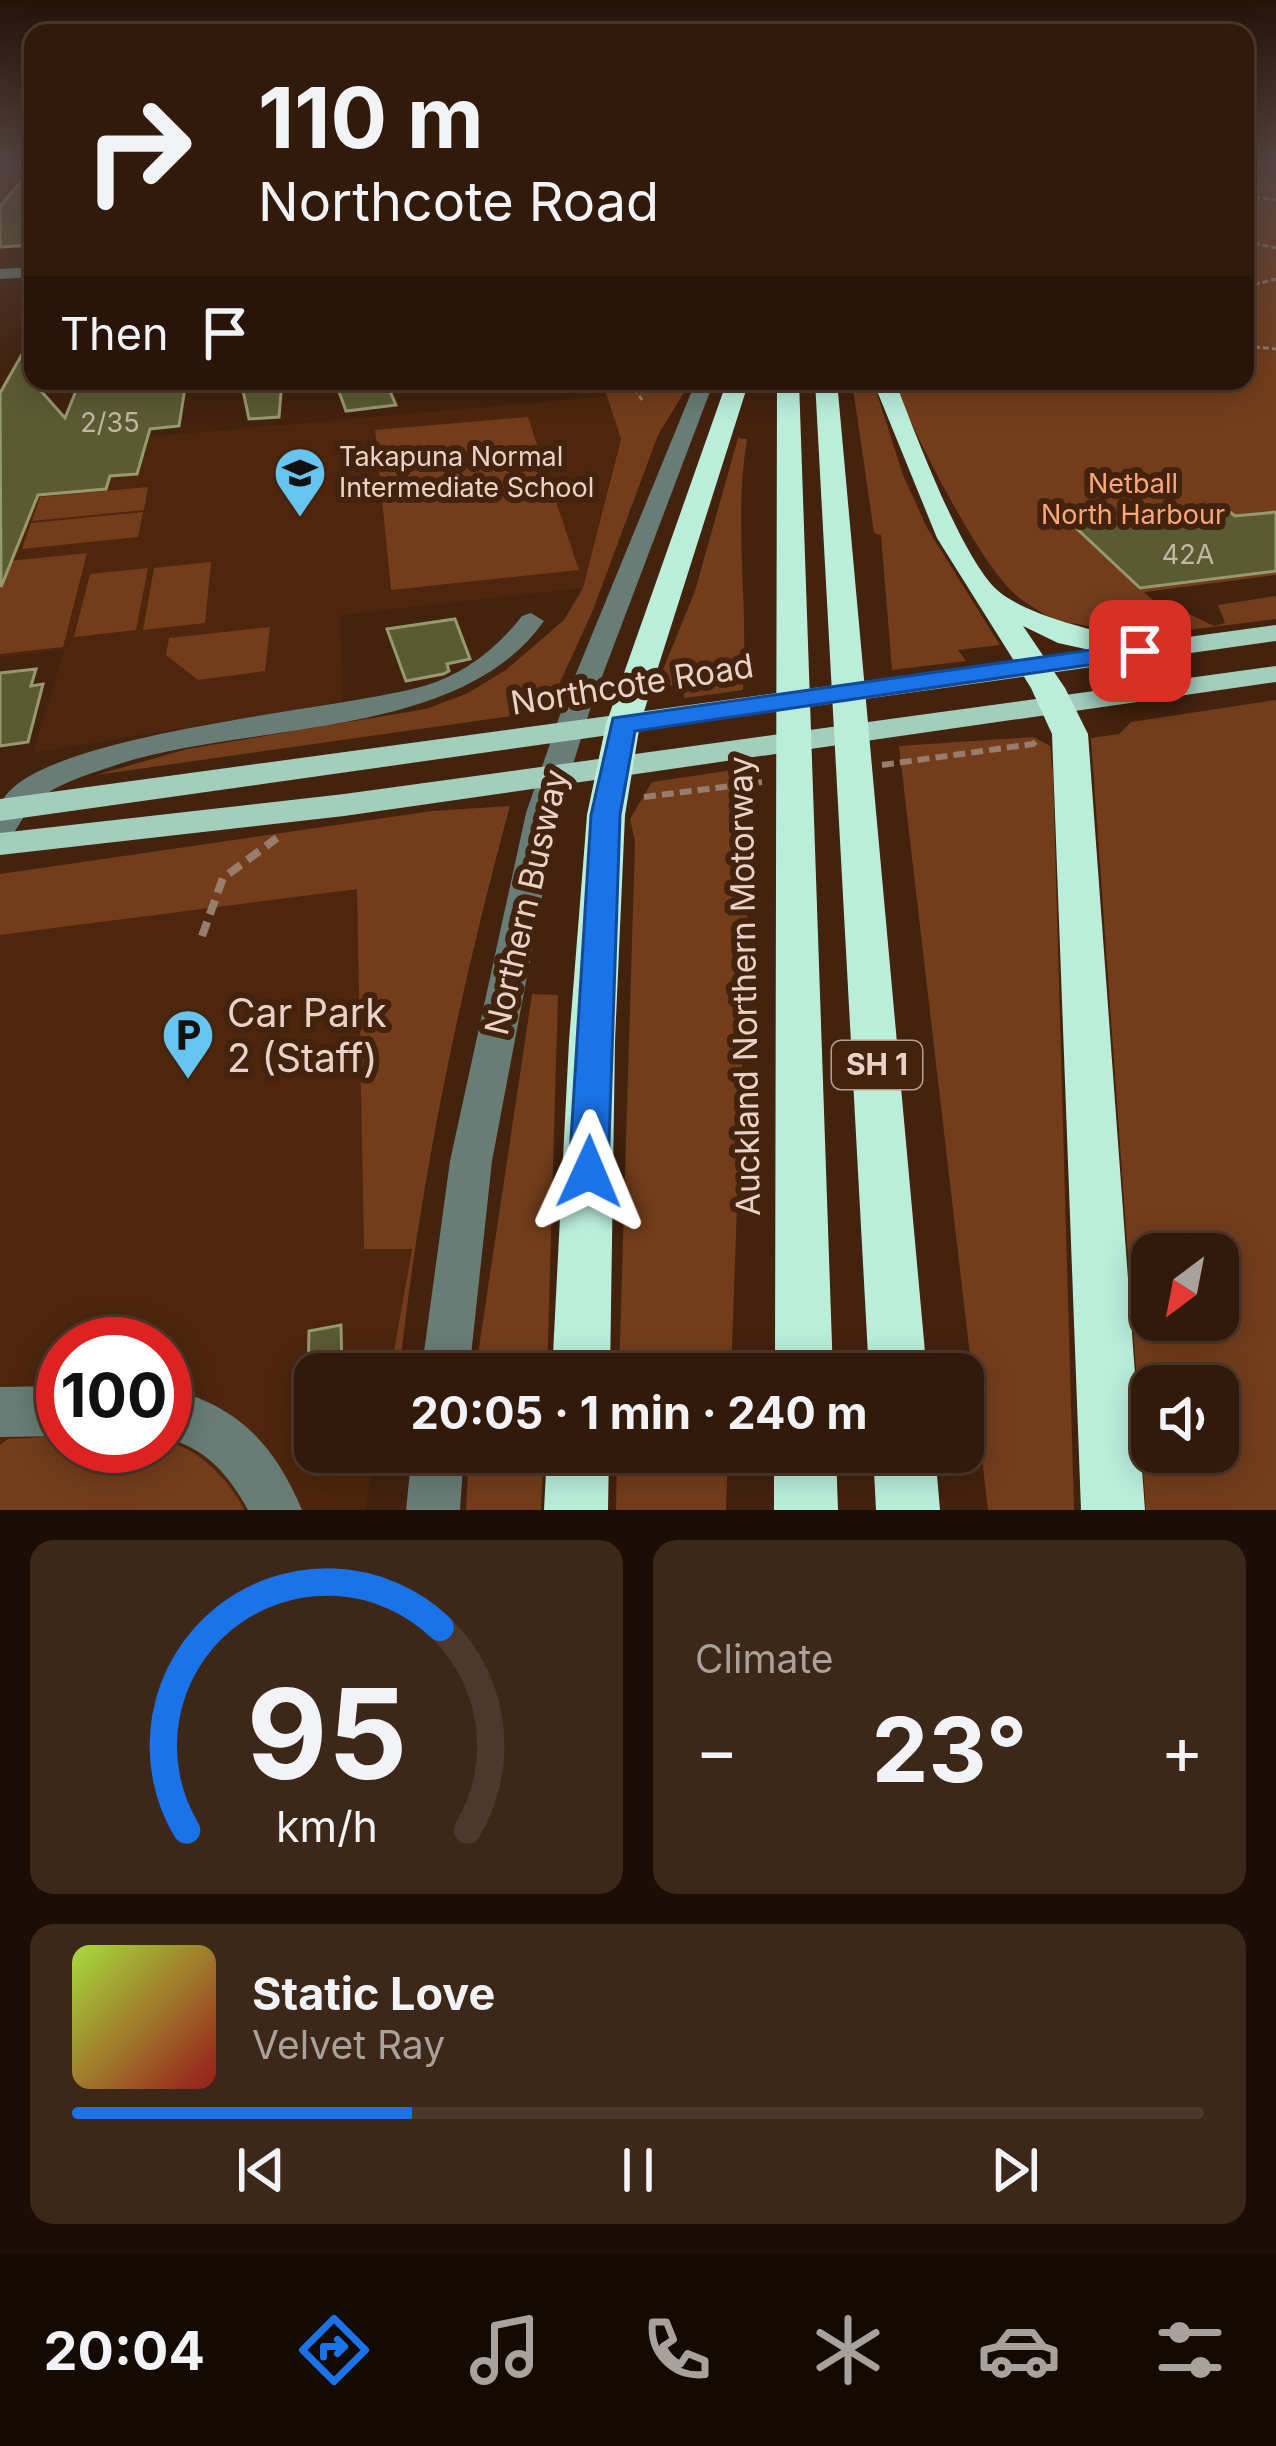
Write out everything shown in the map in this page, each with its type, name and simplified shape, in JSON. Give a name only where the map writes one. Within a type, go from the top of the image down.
[{"type":"highway","points":[[582,1353],[606,747],[735,390]]},
{"type":"highway","name":"Auckland Northern Motorway","points":[[788,390],[804,1353]]},
{"type":"highway","name":"SH 1","points":[[827,390],[896,1353]]},
{"type":"highway","points":[[888,390],[930,496],[1034,666],[1053,720],[1075,758],[1113,1510]]},
{"type":"highway","points":[[988,597],[1069,636],[1140,651]]},
{"type":"highway","points":[[576,1510],[577,1473]]},
{"type":"highway","points":[[806,1473],[806,1510]]},
{"type":"highway","points":[[905,1473],[908,1510]]},
{"type":"main road","name":"Northcote Road","points":[[0,844],[519,780],[730,708],[1276,633]]},
{"type":"main road","name":"Northcote Road","points":[[3,816],[537,739],[727,752],[921,725],[1053,720],[1276,674]]},
{"type":"street","name":"Northern Busway","points":[[448,1353],[471,1162],[542,813],[578,703],[701,390]]},
{"type":"street","points":[[3,816],[54,777],[119,753],[387,705],[442,689],[492,662],[531,621]]},
{"type":"street","points":[[0,1412],[36,1411]]},
{"type":"street","points":[[192,1419],[218,1432],[246,1457],[275,1510]]},
{"type":"street","points":[[433,1510],[436,1473]]},
{"type":"path","points":[[635,390],[642,400]]},
{"type":"path","points":[[983,752],[1033,744],[1053,720]]},
{"type":"path","points":[[202,936],[223,878],[290,827]]},
{"type":"shaded area","name":"Takapuna Normal Intermediate School","points":[[609,396],[621,439],[583,588],[340,615],[343,702],[33,753],[64,650],[0,657],[0,450]]},
{"type":"shaded area","name":"Car Park 2 (Staff)","points":[[357,888],[364,1248],[412,1248],[394,1353],[294,1353],[294,1473],[371,1473],[365,1510],[0,1510],[0,935]]},
{"type":"green space","name":"Netball North Harbour","points":[[1254,236],[1276,236],[1276,575],[1144,592],[1164,610],[1179,609],[1214,626],[1225,623],[1218,605],[1276,596],[1276,619],[1140,636],[1072,623],[1065,628],[1002,581],[931,463],[897,390],[1254,390]]},
{"type":"green space","points":[[605,390],[686,390],[658,435],[593,610],[547,711],[96,775],[187,749],[426,709],[466,694],[506,670],[564,620],[583,588],[621,439]]},
{"type":"green space","points":[[853,390],[876,390],[903,475],[927,528],[1000,645],[958,650],[966,661],[892,670],[881,535],[874,533]]},
{"type":"green space","points":[[528,417],[579,570],[391,590],[375,430]]},
{"type":"green space","points":[[738,438],[747,439],[741,501],[743,690],[685,698],[679,685],[656,687],[695,591]]},
{"type":"green space","points":[[148,487],[144,510],[32,521],[40,497]]},
{"type":"green space","points":[[143,512],[138,537],[22,549],[31,523]]},
{"type":"green space","points":[[87,553],[63,647],[0,654],[0,562]]},
{"type":"green space","points":[[211,562],[205,623],[143,630],[154,568]]},
{"type":"green space","points":[[148,568],[136,630],[74,637],[90,574]]},
{"type":"green space","points":[[270,627],[265,671],[198,680],[166,655],[169,638]]},
{"type":"green space","points":[[1276,700],[1276,1510],[1146,1510],[1143,1473],[1239,1473],[1239,1365],[1136,1365],[1134,1341],[1239,1341],[1239,1233],[1131,1233],[1131,1299],[1091,738],[1119,734],[1131,722]]},
{"type":"green space","points":[[1034,737],[1050,746],[1074,1510],[988,1510],[984,1353],[970,1353],[899,746]]},
{"type":"green space","points":[[746,768],[748,898],[732,1353],[620,1353],[635,842],[630,819],[652,782]]},
{"type":"green space","points":[[510,806],[443,1088],[402,1353],[394,1353],[412,1249],[364,1249],[357,889],[0,935],[0,874],[432,811]]},
{"type":"green space","points":[[532,994],[558,995],[548,1353],[478,1353]]},
{"type":"green space","points":[[36,1437],[36,1473],[192,1473],[192,1452],[232,1489],[244,1510],[0,1510],[0,1445],[8,1439]]},
{"type":"green space","points":[[468,1473],[543,1473],[541,1510],[466,1510]]},
{"type":"green space","points":[[617,1473],[727,1473],[726,1510],[616,1510]]},
{"type":"building","points":[[0,236],[24,236],[24,246],[0,247]]},
{"type":"building","points":[[24,351],[24,390],[40,390],[65,418],[76,390],[185,390],[179,426],[150,429],[137,474],[110,476],[106,489],[38,495],[1,587],[0,393]]},
{"type":"building","points":[[243,390],[281,390],[279,417],[249,419]]},
{"type":"building","points":[[338,390],[389,390],[396,405],[346,411]]},
{"type":"building","points":[[1221,505],[1235,516],[1276,512],[1276,571],[1140,588],[1072,524]]},
{"type":"building","points":[[455,619],[470,659],[447,664],[449,671],[443,674],[406,681],[387,629]]},
{"type":"building","points":[[36,669],[31,686],[43,684],[28,742],[0,746],[0,673]]},
{"type":"building","points":[[341,1325],[342,1353],[309,1353],[309,1331]]},
{"type":"place","name":"Takapuna Normal Intermediate School","points":[[300,519]]},
{"type":"place","name":"Car Park 2 (Staff)","points":[[188,1081]]},
{"type":"route","points":[[589,1172],[606,815],[623,724],[1140,651]]}]
